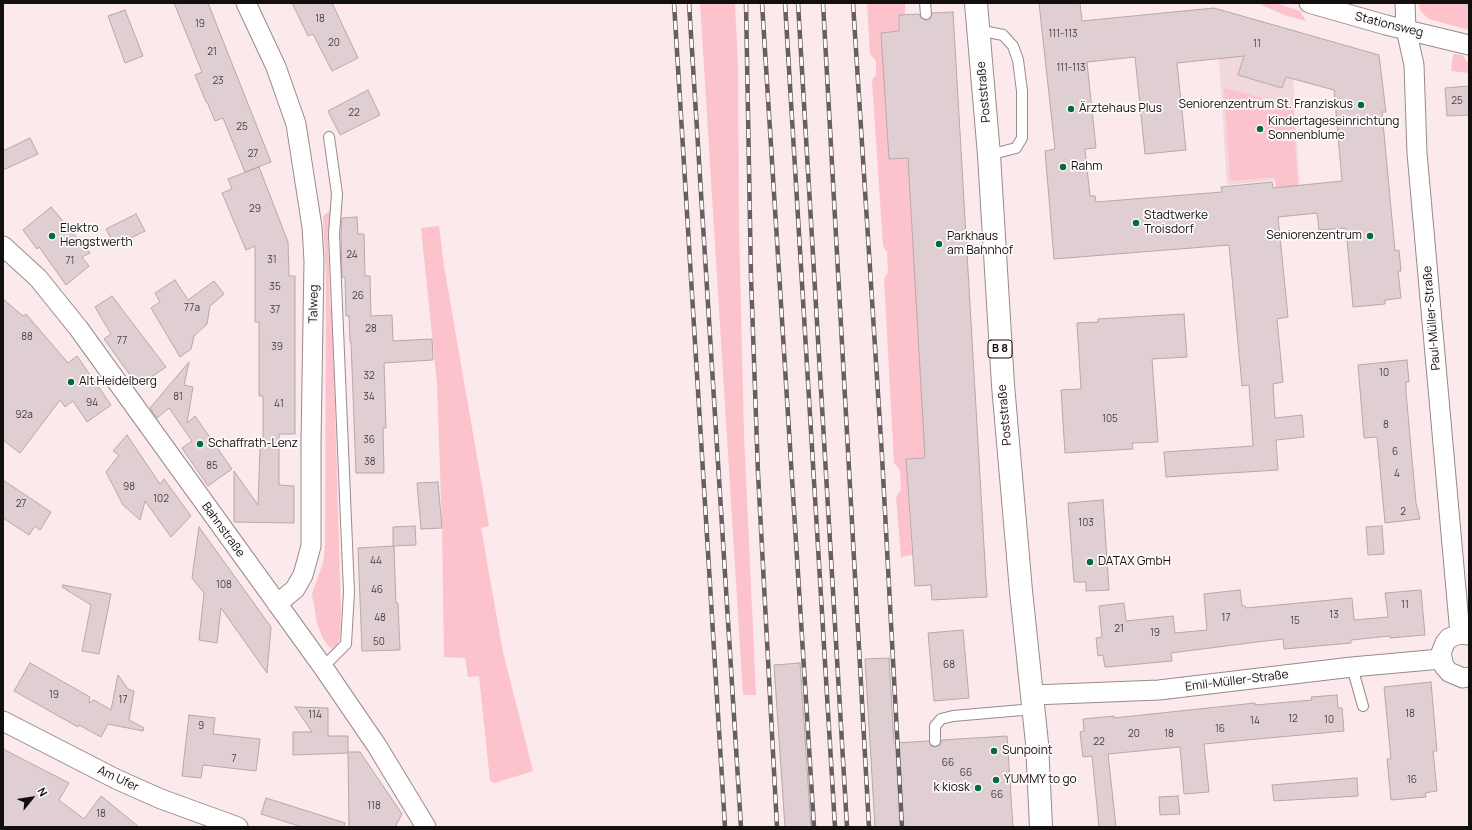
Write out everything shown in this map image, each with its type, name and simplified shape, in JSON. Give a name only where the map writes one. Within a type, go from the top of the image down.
[{"type":"main road","name":"Poststraße","points":[[976,3],[989,155],[1003,385],[1021,591],[1034,702],[1041,827]]},
{"type":"street","name":"Talweg","points":[[246,3],[276,67],[296,124],[312,227],[314,261],[311,442],[312,546],[304,575],[294,589],[277,604]]},
{"type":"street","name":"Stationsweg","points":[[1309,3],[1469,45]]},
{"type":"street","name":"Paul-Müller-Straße","points":[[1405,3],[1406,29],[1414,65],[1418,153],[1464,634]]},
{"type":"street","name":"Bahnstraße","points":[[3,246],[38,278],[80,329],[323,667],[376,746],[426,827]]},
{"type":"street","points":[[1464,634],[1454,635],[1445,643],[1442,648],[1441,659],[1449,672],[1462,678],[1469,677]]},
{"type":"street","name":"Emil-Müller-Straße","points":[[1034,702],[1159,690],[1352,667],[1441,659]]},
{"type":"street","name":"Am Ufer","points":[[3,721],[116,779],[161,799],[238,827]]},
{"type":"lane","points":[[925,3],[926,14]]},
{"type":"lane","points":[[978,30],[1003,35],[1013,46],[1018,60],[1022,91],[1022,138],[1016,148],[989,155]]},
{"type":"lane","name":"Talweg","points":[[323,667],[346,644],[349,592],[334,234],[337,194],[329,137]]},
{"type":"lane","points":[[1352,667],[1363,706]]},
{"type":"lane","points":[[935,741],[935,726],[941,719],[1034,702]]},
{"type":"shaded area","points":[[700,3],[735,3],[738,67],[739,228],[744,434],[756,695],[743,695]]},
{"type":"shaded area","points":[[867,3],[905,3],[905,15],[898,15],[899,31],[881,33],[889,159],[908,158],[925,458],[906,459],[912,555],[901,557],[896,497],[901,490],[900,470],[894,463],[884,279],[888,272],[887,252],[883,246],[872,80],[876,75],[876,61],[870,54]]},
{"type":"shaded area","points":[[1257,3],[1276,3],[1300,11],[1306,21],[1287,16]]},
{"type":"shaded area","points":[[1418,3],[1469,3],[1469,30],[1429,19],[1421,12]]},
{"type":"shaded area","name":"Kindertageseinrichtung Sonnenblume","points":[[1214,8],[1299,32],[1293,79],[1301,209],[1278,212],[1274,180],[1227,185],[1219,58]]},
{"type":"shaded area","points":[[1453,54],[1462,55],[1469,64],[1469,73],[1451,71]]},
{"type":"shaded area","points":[[1224,88],[1293,106],[1299,206],[1279,208],[1275,177],[1230,181]]},
{"type":"shaded area","points":[[331,210],[328,235],[330,306],[332,306],[341,611],[340,637],[337,645],[331,649],[323,639],[317,623],[312,594],[323,563],[325,546],[326,278],[323,216]]},
{"type":"shaded area","points":[[439,226],[444,266],[489,526],[481,528],[503,652],[533,771],[495,783],[490,781],[479,676],[468,677],[465,658],[444,657],[442,528],[437,384],[421,228]]},
{"type":"building","points":[[174,3],[208,3],[271,162],[245,172],[223,118],[215,121],[206,102],[195,75],[202,72]]},
{"type":"building","points":[[292,3],[332,3],[358,58],[332,71],[313,34],[308,36]]},
{"type":"building","points":[[1039,3],[1080,3],[1082,21],[1214,8],[1379,55],[1386,112],[1382,112],[1395,251],[1399,250],[1401,271],[1398,271],[1401,298],[1385,300],[1385,304],[1353,307],[1346,228],[1319,230],[1317,213],[1278,217],[1288,317],[1277,319],[1283,382],[1273,384],[1275,418],[1302,415],[1304,437],[1276,440],[1278,470],[1166,477],[1164,452],[1253,446],[1249,385],[1242,386],[1229,245],[1054,259],[1045,151],[1055,149]],"holes":[[[1244,56],[1238,75],[1282,88],[1286,77],[1334,90],[1342,181],[1273,188],[1272,182],[1221,187],[1222,192],[1096,202],[1095,196],[1090,196],[1085,149],[1096,148],[1087,62],[1135,57],[1145,154],[1186,150],[1177,63]]]},
{"type":"building","points":[[125,10],[143,56],[125,63],[108,16]]},
{"type":"building","name":"Parkhaus am Bahnhof","points":[[953,12],[987,597],[932,600],[931,585],[915,586],[906,459],[925,458],[908,158],[889,159],[881,33],[899,31],[899,15],[919,14],[921,18],[926,20],[930,19],[932,13]]},
{"type":"building","points":[[1469,86],[1469,115],[1447,116],[1445,88]]},
{"type":"building","points":[[368,90],[380,115],[340,135],[328,111]]},
{"type":"building","points":[[30,138],[38,154],[3,170],[3,151]]},
{"type":"building","points":[[259,167],[288,242],[289,276],[295,276],[295,434],[279,434],[279,485],[294,486],[294,523],[234,522],[234,471],[258,505],[260,448],[263,448],[263,396],[259,396],[259,322],[255,322],[255,246],[246,250],[222,193],[232,189],[228,179]]},
{"type":"building","name":"Elektro Hengstwerth","points":[[51,207],[90,253],[82,257],[89,266],[66,285],[39,247],[37,249],[23,230]]},
{"type":"building","points":[[136,214],[145,231],[115,246],[106,229]]},
{"type":"building","points":[[357,217],[358,234],[364,234],[365,276],[370,276],[371,316],[392,315],[393,341],[432,339],[433,360],[384,363],[386,428],[383,428],[384,473],[356,473],[351,342],[349,316],[346,316],[345,277],[342,277],[341,235],[342,218]]},
{"type":"building","points":[[175,280],[188,300],[214,281],[224,294],[210,306],[207,324],[194,336],[191,349],[180,357],[151,308],[160,302],[155,293]]},
{"type":"building","points":[[112,296],[166,367],[138,386],[104,339],[111,334],[95,307]]},
{"type":"building","points":[[3,299],[23,316],[26,314],[68,363],[77,356],[111,405],[87,422],[73,401],[65,407],[60,400],[20,453],[3,440]]},
{"type":"building","points":[[1184,314],[1187,357],[1152,359],[1158,442],[1132,443],[1133,449],[1065,453],[1061,390],[1081,389],[1077,323],[1098,322],[1098,319]]},
{"type":"building","points":[[1407,360],[1409,382],[1406,382],[1406,392],[1416,503],[1420,519],[1385,523],[1377,437],[1364,438],[1358,365]]},
{"type":"building","points":[[189,362],[184,385],[193,387],[187,423],[195,416],[232,469],[208,486],[182,448],[192,441],[169,408],[157,418],[150,408]]},
{"type":"building","points":[[127,435],[160,484],[164,479],[191,516],[171,537],[145,501],[140,520],[123,505],[106,472],[119,455],[113,451]]},
{"type":"building","points":[[3,480],[51,512],[40,530],[35,526],[29,535],[3,518]]},
{"type":"building","points":[[438,482],[442,528],[421,529],[417,483]]},
{"type":"building","points":[[1103,500],[1109,590],[1086,591],[1086,582],[1074,582],[1068,503]]},
{"type":"building","points":[[415,526],[416,545],[393,546],[393,527]]},
{"type":"building","points":[[1382,526],[1384,554],[1368,555],[1366,527]]},
{"type":"building","points":[[199,527],[271,627],[267,673],[221,608],[217,643],[199,640],[204,593],[192,578]]},
{"type":"building","points":[[394,546],[396,603],[398,603],[400,650],[362,651],[358,548]]},
{"type":"building","points":[[63,585],[111,594],[99,654],[82,651],[91,605],[62,587]]},
{"type":"building","points":[[1240,590],[1242,606],[1245,606],[1246,608],[1352,598],[1354,620],[1388,617],[1385,593],[1421,590],[1425,635],[1390,638],[1390,636],[1351,640],[1351,643],[1284,649],[1283,639],[1171,653],[1172,661],[1107,667],[1105,667],[1103,655],[1098,656],[1096,638],[1102,637],[1099,606],[1124,603],[1126,621],[1173,616],[1175,633],[1207,630],[1204,594]]},
{"type":"building","points":[[963,630],[969,698],[934,701],[928,633]]},
{"type":"building","points":[[889,658],[894,743],[929,741],[931,746],[935,747],[940,745],[942,740],[1007,736],[1013,827],[875,827],[865,659]]},
{"type":"building","points":[[30,663],[90,697],[89,703],[94,700],[111,710],[118,675],[128,689],[134,691],[129,720],[144,728],[143,731],[108,724],[101,737],[79,725],[78,727],[14,691]]},
{"type":"building","points":[[800,663],[811,827],[785,827],[774,665]]},
{"type":"building","points":[[1431,682],[1437,751],[1433,751],[1437,791],[1425,793],[1426,797],[1391,800],[1387,759],[1391,759],[1384,687]]},
{"type":"building","points":[[1337,695],[1338,708],[1342,708],[1344,731],[1204,744],[1209,792],[1184,794],[1180,747],[1108,754],[1116,827],[1099,827],[1092,756],[1083,757],[1080,732],[1084,731],[1083,719],[1114,716],[1114,718],[1255,703],[1255,705],[1312,700],[1311,697]]},
{"type":"building","points":[[295,707],[328,708],[328,736],[348,736],[348,752],[360,752],[402,814],[395,827],[349,827],[348,753],[293,755],[293,732],[312,732]]},
{"type":"building","points":[[189,715],[215,718],[213,734],[260,739],[256,771],[203,765],[201,778],[182,776]]},
{"type":"building","points":[[3,749],[69,783],[59,800],[84,819],[101,796],[139,827],[3,827]]},
{"type":"building","points":[[1357,778],[1358,796],[1274,801],[1272,785]]},
{"type":"building","points":[[1178,796],[1180,814],[1160,815],[1159,797]]},
{"type":"building","points":[[266,798],[345,823],[344,827],[302,827],[261,814]]},
{"type":"railway","points":[[674,3],[725,827]]},
{"type":"railway","points":[[689,3],[741,827]]},
{"type":"railway","points":[[746,3],[751,277],[758,473],[777,827]]},
{"type":"railway","points":[[762,3],[814,827]]},
{"type":"railway","points":[[785,3],[835,827]]},
{"type":"railway","points":[[798,3],[847,827]]},
{"type":"railway","points":[[823,3],[869,827]]},
{"type":"railway","points":[[853,3],[882,456],[902,827]]},
{"type":"place","name":"Seniorenzentrum St. Franziskus","points":[[1361,105]]},
{"type":"place","name":"Ärztehaus Plus","points":[[1071,109]]},
{"type":"place","name":"Kindertageseinrichtung Sonnenblume","points":[[1260,129]]},
{"type":"place","name":"Rahm","points":[[1063,167]]},
{"type":"place","name":"Stadtwerke Troisdorf","points":[[1136,223]]},
{"type":"place","name":"Elektro Hengstwerth","points":[[52,236]]},
{"type":"place","name":"Seniorenzentrum","points":[[1370,236]]},
{"type":"place","name":"Parkhaus am Bahnhof","points":[[939,244]]},
{"type":"place","name":"Alt Heidelberg","points":[[71,382]]},
{"type":"place","name":"Schaffrath-Lenz","points":[[200,444]]},
{"type":"place","name":"DATAX GmbH","points":[[1090,562]]},
{"type":"place","name":"Sunpoint","points":[[994,751]]},
{"type":"place","name":"YUMMY to go","points":[[996,780]]},
{"type":"place","name":"k kiosk","points":[[978,788]]}]
